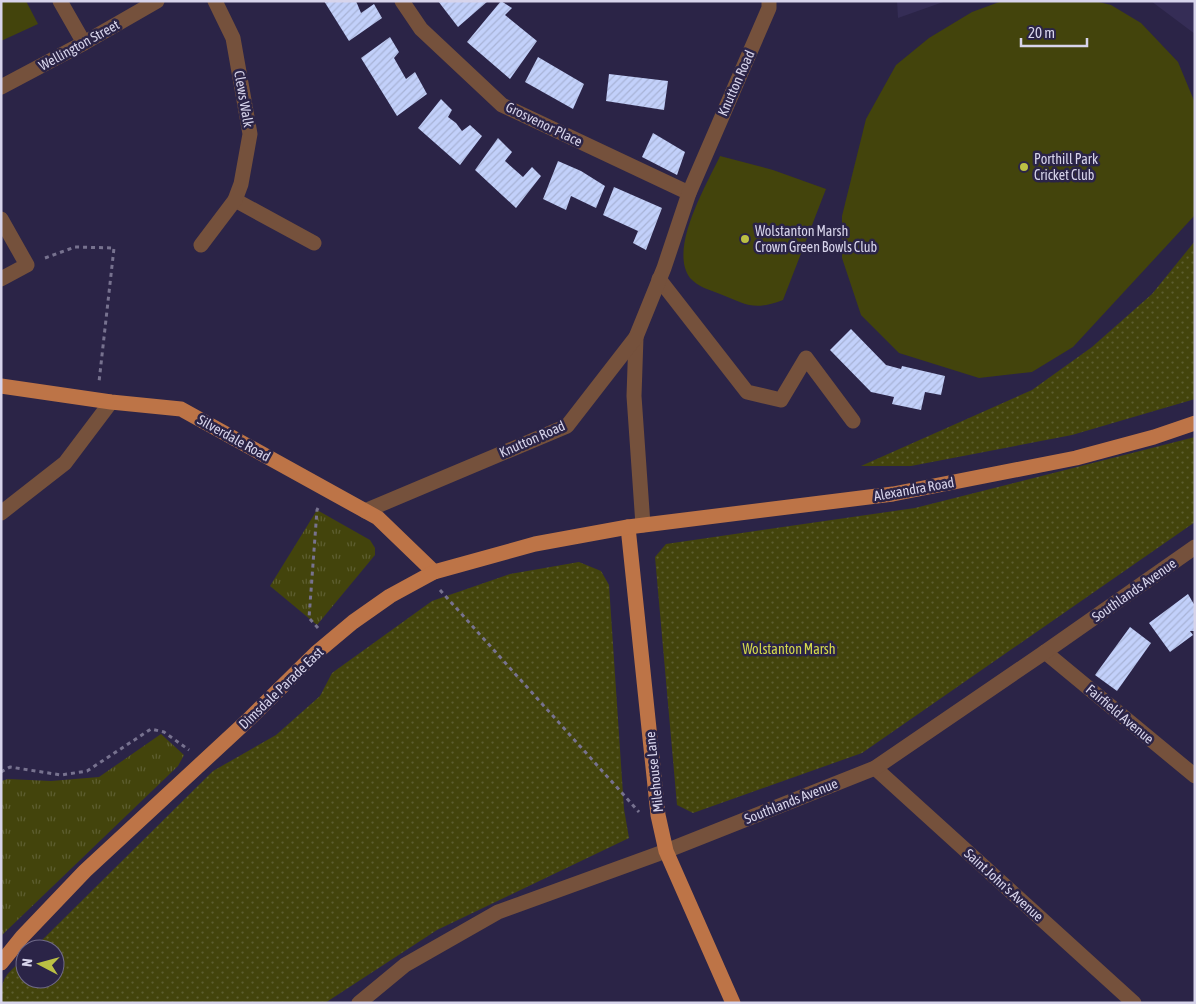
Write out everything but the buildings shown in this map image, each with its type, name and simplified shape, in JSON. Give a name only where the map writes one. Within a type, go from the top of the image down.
[{"type":"main road","name":"Silverdale Road","points":[[1,386],[104,401],[181,409],[378,518],[431,574]]},
{"type":"main road","name":"Alexandra Road","points":[[636,526],[893,494],[1076,458],[1154,437],[1195,423]]},
{"type":"main road","name":"Dimsdale Parade East","points":[[1,963],[22,937],[85,871],[316,653],[352,622],[390,596],[431,574],[535,544],[636,526]]},
{"type":"main road","name":"Milehouse Lane","points":[[636,526],[658,815],[664,845],[734,1003]]},
{"type":"street","points":[[60,1],[84,44]]},
{"type":"street","name":"Wellington Street","points":[[1,87],[84,44],[157,1]]},
{"type":"street","name":"Clews Walk","points":[[201,245],[235,200],[241,184],[250,134],[233,38],[215,1]]},
{"type":"street","name":"Grosvenor Place","points":[[402,1],[421,29],[502,105],[688,193]]},
{"type":"street","name":"Knutton Road","points":[[365,511],[567,426],[636,337],[661,274],[688,193],[769,8],[770,1]]},
{"type":"street","points":[[235,200],[314,243]]},
{"type":"street","points":[[1,219],[27,265],[1,279]]},
{"type":"street","points":[[661,274],[747,392],[781,400],[806,358],[853,422]]},
{"type":"street","points":[[636,337],[634,396],[641,501],[636,526]]},
{"type":"street","points":[[1,513],[65,463],[104,401]]},
{"type":"street","name":"Southlands Avenue","points":[[359,1003],[405,965],[498,912],[664,845],[875,768],[1195,547]]},
{"type":"street","name":"Fairfield Avenue","points":[[1045,652],[1195,776]]},
{"type":"street","name":"Saint John's Avenue","points":[[875,768],[1134,1003]]},
{"type":"path","points":[[27,265],[75,247],[114,248],[104,401]]},
{"type":"path","points":[[328,490],[317,510],[309,618],[330,641]]},
{"type":"path","points":[[431,574],[664,845]]},
{"type":"path","points":[[1,772],[10,767],[61,774],[87,771],[151,729],[164,732],[203,761]]},
{"type":"shaded area","points":[[897,1],[946,1],[898,18]]},
{"type":"shaded area","points":[[1151,1],[1195,1],[1195,34]]},
{"type":"green space","points":[[1,1],[26,1],[38,24],[1,41]]},
{"type":"green space","name":"Porthill Park Cricket Club","points":[[1002,1],[1095,1],[1111,5],[1141,23],[1178,62],[1195,103],[1195,215],[1073,347],[1032,372],[979,378],[899,353],[861,315],[842,258],[842,216],[866,119],[896,65],[929,38],[972,12]]},
{"type":"green space","name":"Wolstanton Marsh Crown Green Bowls Club","points":[[720,156],[773,170],[826,189],[783,300],[757,306],[744,304],[697,284],[690,278],[684,266],[686,234],[699,199]]},
{"type":"green space","points":[[1195,241],[1195,399],[1072,435],[911,466],[861,466],[1032,390],[1092,347],[1152,294]]},
{"type":"green space","name":"Wolstanton Marsh","points":[[1195,437],[1195,522],[862,753],[693,813],[677,805],[655,557],[666,544],[915,508]]},
{"type":"green space","points":[[317,510],[370,540],[375,548],[375,555],[317,625],[270,586]]},
{"type":"green space","points":[[579,562],[601,571],[609,585],[624,809],[629,838],[437,930],[325,1003],[1,1003],[4,981],[15,967],[15,989],[65,989],[65,939],[43,939],[213,771],[276,735],[320,696],[332,673],[432,601],[510,574]]},
{"type":"green space","points":[[161,734],[184,755],[178,766],[1,936],[1,781],[8,779],[51,781],[99,777]]},
{"type":"place","name":"Porthill Park Cricket Club","points":[[1024,167]]},
{"type":"place","name":"Wolstanton Marsh Crown Green Bowls Club","points":[[745,239]]}]
